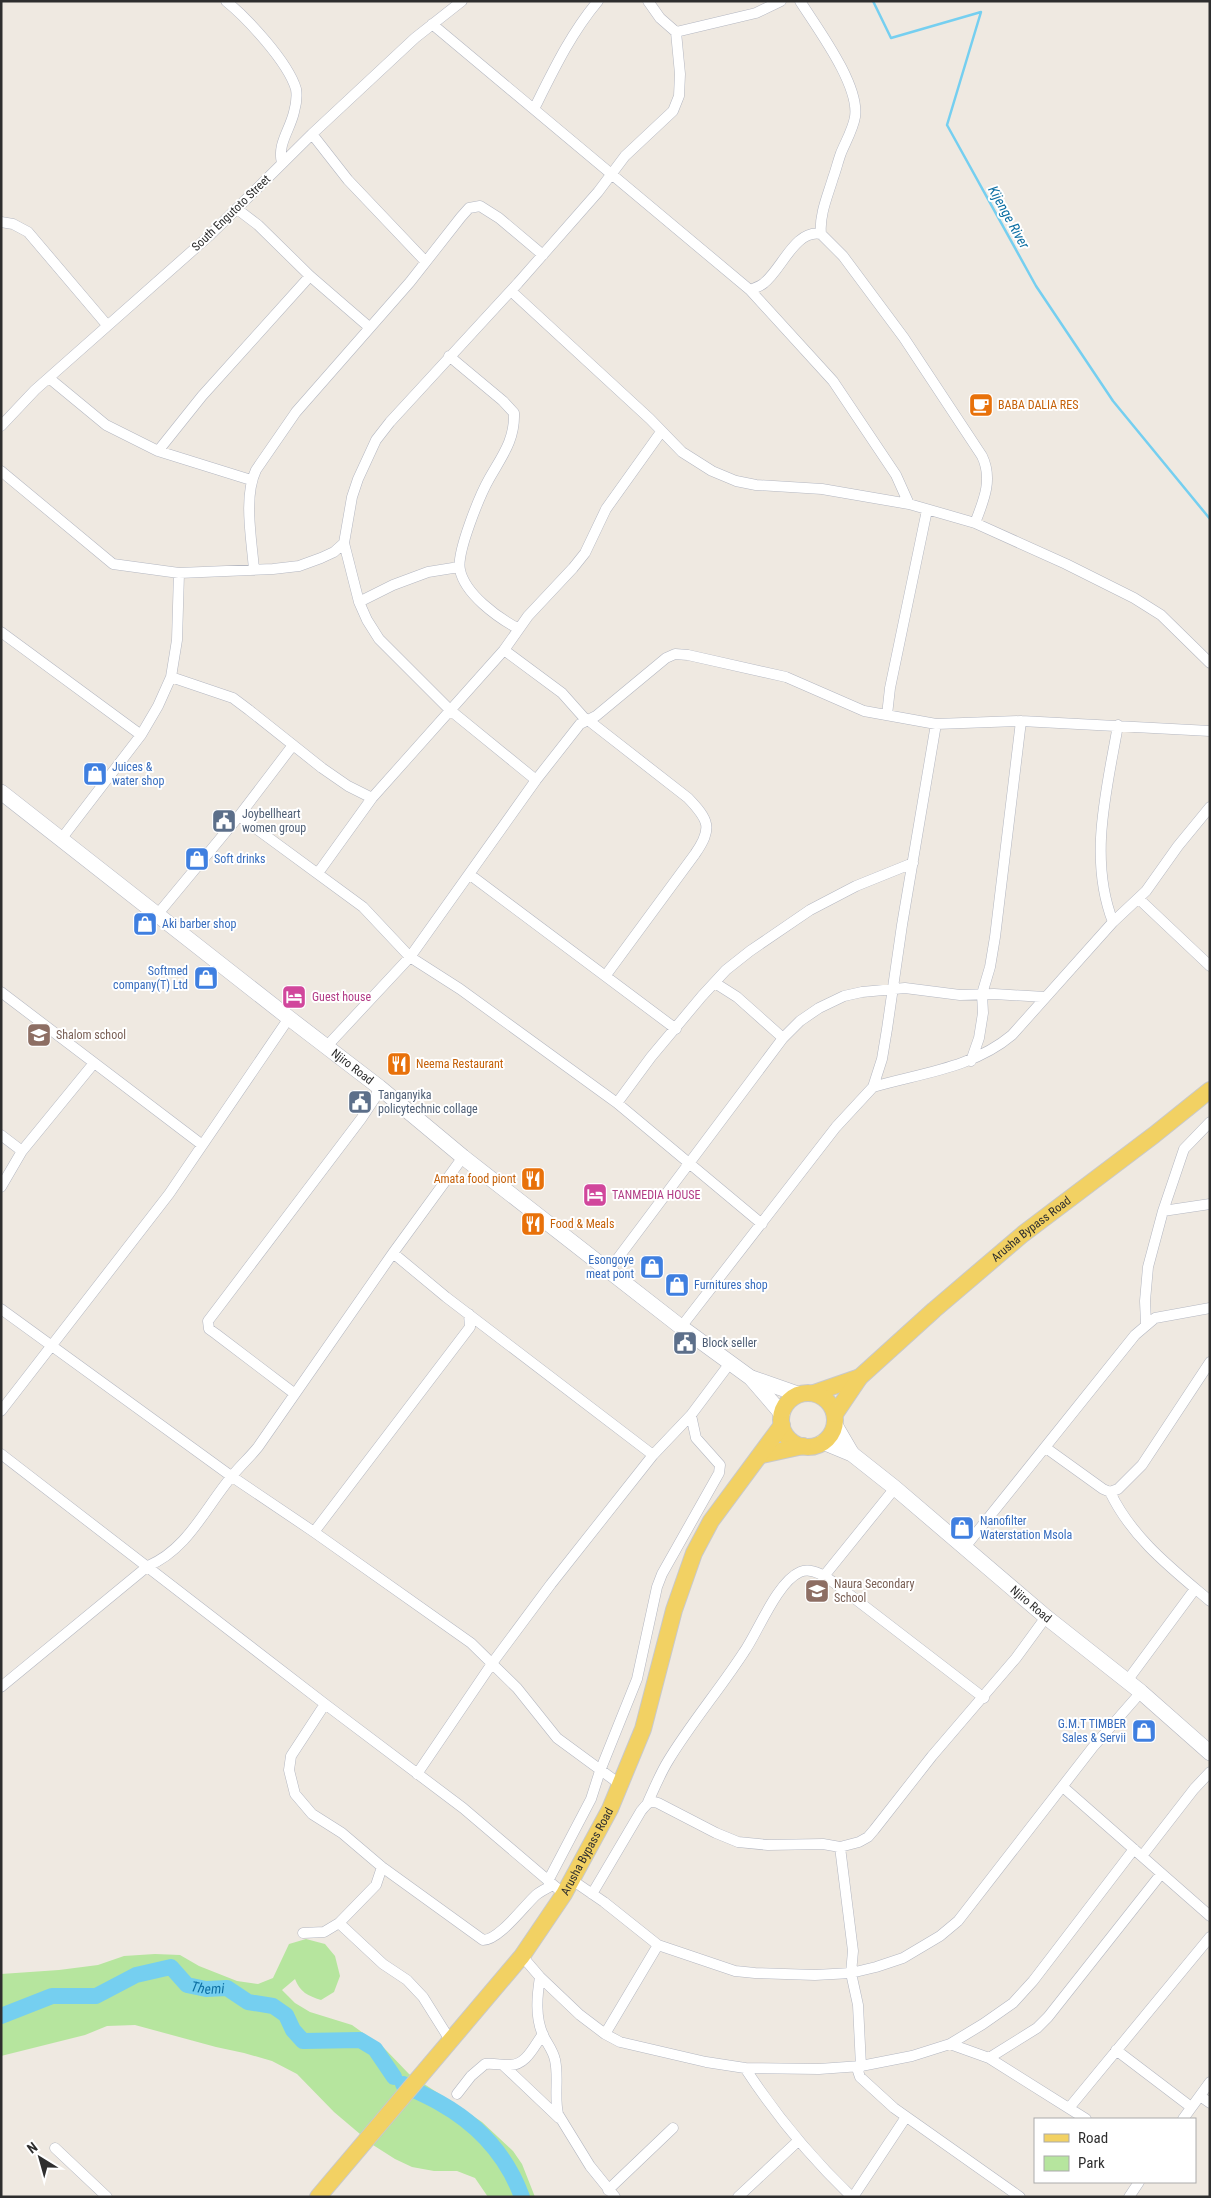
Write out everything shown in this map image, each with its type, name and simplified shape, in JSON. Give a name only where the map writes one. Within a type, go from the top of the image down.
[{"type":"main road","name":"Arusha Bypass Road","points":[[823,1442],[829,1437],[835,1420],[860,1376],[1023,1234],[1154,1136],[1210,1090]]},
{"type":"main road","name":"Arusha Bypass Road","points":[[318,2197],[360,2145],[522,1956],[555,1887],[572,1880],[621,1785],[642,1729],[674,1610],[694,1554],[711,1521],[762,1455],[782,1420],[791,1399],[860,1376]]},
{"type":"main road","points":[[806,1394],[828,1400],[835,1420]]},
{"type":"main road","points":[[782,1420],[789,1439],[803,1446]]},
{"type":"main road","points":[[762,1455],[823,1442]]},
{"type":"street","points":[[226,1],[244,17],[280,60],[296,88],[294,111],[280,150],[282,163]]},
{"type":"street","name":"South Engutoto Street","points":[[1,426],[14,410],[237,209],[312,134],[432,24],[462,1]]},
{"type":"street","points":[[534,109],[559,60],[598,1]]},
{"type":"street","points":[[536,780],[450,710],[379,639],[366,620],[359,602],[344,543],[352,497],[367,457],[376,440],[449,356],[543,255],[612,175],[622,159],[670,113],[677,102],[680,74],[676,32],[660,18],[648,1]]},
{"type":"street","points":[[676,32],[756,13],[781,1]]},
{"type":"street","points":[[800,1],[849,83],[855,109],[854,122],[840,156],[826,202],[821,222],[821,234]]},
{"type":"street","points":[[432,24],[750,290],[833,381],[896,475],[909,504]]},
{"type":"street","points":[[312,134],[348,180],[425,261]]},
{"type":"street","points":[[254,570],[251,528],[251,480],[272,445],[296,412],[410,282],[461,217],[475,206],[480,206],[499,218],[543,255]]},
{"type":"street","points":[[237,209],[258,225],[310,276],[369,327]]},
{"type":"street","points":[[1,222],[13,224],[28,232],[107,325]]},
{"type":"street","points":[[750,290],[764,283],[796,245],[812,232],[821,234],[843,256],[904,338],[987,466],[988,478],[975,523]]},
{"type":"street","points":[[158,451],[202,396],[310,276]]},
{"type":"street","points":[[511,291],[650,419],[661,432],[697,463],[736,481],[756,485],[822,488],[909,504],[975,523],[1066,564],[1134,598],[1161,615],[1210,663]]},
{"type":"street","points":[[449,356],[503,401],[514,413],[514,429],[506,449],[480,496],[459,567],[462,576],[480,602],[496,617],[517,628]]},
{"type":"street","points":[[49,378],[106,425],[158,451],[251,480]]},
{"type":"street","points":[[318,873],[372,798],[504,650],[517,628],[585,553],[606,509],[661,432]]},
{"type":"street","points":[[1,471],[113,564],[179,572],[254,570],[299,566],[334,552],[344,543]]},
{"type":"street","points":[[887,715],[890,688],[926,510]]},
{"type":"street","points":[[359,602],[393,585],[428,572],[459,567]]},
{"type":"street","points":[[62,838],[140,735],[158,706],[171,677],[178,632],[179,572]]},
{"type":"street","points":[[1,632],[140,735]]},
{"type":"street","points":[[504,650],[562,693],[587,720],[688,798],[701,813],[706,826],[706,836],[695,854],[606,975]]},
{"type":"street","points":[[327,1046],[410,957],[536,780],[574,731],[587,720],[596,716],[655,667],[675,654],[688,655],[786,677],[856,708],[936,724],[1021,720],[1118,724],[1210,731]]},
{"type":"street","points":[[171,677],[232,698],[348,786],[372,798]]},
{"type":"street","points":[[971,1061],[979,1038],[983,1013],[982,994],[990,968],[1021,720]]},
{"type":"street","points":[[681,1327],[836,1127],[873,1088],[882,1059],[936,724]]},
{"type":"street","points":[[1113,922],[1100,878],[1102,817],[1118,724]]},
{"type":"street","points":[[157,916],[239,816],[293,745]]},
{"type":"street","name":"Njiro Road","points":[[1,792],[62,838],[157,916],[379,1087],[463,1157],[681,1327],[751,1378],[782,1420]]},
{"type":"street","points":[[873,1088],[971,1061],[999,1046],[1012,1035],[1113,922],[1138,899],[1210,806]]},
{"type":"street","points":[[239,816],[364,907],[410,957],[460,989],[617,1103],[762,1224]]},
{"type":"street","points":[[617,1103],[651,1057],[715,983],[750,951],[810,910],[856,886],[913,863]]},
{"type":"street","points":[[469,874],[676,1029]]},
{"type":"street","points":[[1138,899],[1210,966]]},
{"type":"street","points":[[715,983],[737,997],[783,1038]]},
{"type":"street","points":[[608,1270],[783,1038],[800,1021],[819,1008],[844,996],[893,988],[960,995],[982,994],[1045,997]]},
{"type":"street","points":[[1,992],[201,1144]]},
{"type":"street","points":[[1,1411],[169,1194],[201,1144],[289,1018]]},
{"type":"street","points":[[1,1187],[22,1151],[94,1062]]},
{"type":"street","points":[[295,1394],[216,1334],[207,1325],[208,1321],[361,1119],[376,1098],[379,1087]]},
{"type":"street","points":[[1146,1324],[1145,1301],[1148,1267],[1163,1211],[1184,1149],[1210,1122]]},
{"type":"street","points":[[1,1135],[22,1151]]},
{"type":"street","points":[[1,1687],[148,1566],[165,1557],[181,1544],[231,1476],[254,1452],[393,1253],[463,1157]]},
{"type":"street","points":[[1163,1211],[1210,1204]]},
{"type":"street","points":[[393,1253],[653,1455]]},
{"type":"street","points":[[1,1309],[231,1476],[440,1620],[493,1662],[518,1688],[557,1738],[621,1785]]},
{"type":"street","points":[[965,1547],[1135,1335],[1146,1324],[1155,1318],[1167,1315],[1208,1311]]},
{"type":"street","points":[[314,1532],[464,1336],[470,1327],[470,1314]]},
{"type":"street","points":[[1110,1492],[1125,1484],[1142,1465],[1210,1362]]},
{"type":"street","points":[[417,1774],[493,1662],[653,1455],[691,1415],[730,1363]]},
{"type":"street","name":"Njiro Road","points":[[751,1378],[806,1394]]},
{"type":"street","points":[[325,1704],[291,1756],[289,1770],[295,1794],[312,1814],[355,1843],[382,1867],[483,1940],[487,1940],[496,1934],[535,1896],[555,1887],[592,1799],[600,1771],[637,1680],[657,1587],[662,1574],[719,1473],[720,1465],[696,1438],[691,1415]]},
{"type":"street","name":"Njiro Road","points":[[835,1420],[852,1454]]},
{"type":"street","name":"Njiro Road","points":[[823,1442],[852,1454],[895,1488],[1046,1617],[1141,1692],[1210,1753]]},
{"type":"street","points":[[1046,1448],[1110,1492],[1121,1514],[1137,1535],[1210,1601]]},
{"type":"street","points":[[1,1454],[470,1814],[555,1887]]},
{"type":"street","points":[[824,1576],[895,1488]]},
{"type":"street","points":[[592,1894],[648,1802],[667,1763],[745,1650],[764,1615],[785,1584],[798,1573],[807,1570],[824,1576],[984,1698]]},
{"type":"street","points":[[1127,1681],[1195,1588]]},
{"type":"street","points":[[648,1802],[658,1802],[716,1834],[738,1842],[768,1845],[823,1844],[840,1848],[868,1837],[932,1756],[984,1698],[1046,1617]]},
{"type":"street","points":[[572,1880],[658,1945],[735,1971],[815,1975],[851,1973],[903,1958],[950,1930],[972,1906],[1092,1747],[1141,1692]]},
{"type":"street","points":[[1142,1856],[1194,1789],[1210,1772]]},
{"type":"street","points":[[1063,1787],[1210,1916]]},
{"type":"street","points":[[840,1848],[853,1951],[851,1973],[858,2005],[860,2066],[858,2071],[860,2077],[906,2117],[1020,2197]]},
{"type":"street","points":[[522,1956],[540,1977],[580,2015],[605,2034],[620,2042],[745,2068],[819,2069],[860,2066],[912,2056],[950,2044],[1013,2003],[1033,1981],[1134,1849]]},
{"type":"street","points":[[303,1932],[324,1932],[339,1923],[376,1885],[382,1867]]},
{"type":"street","points":[[989,2058],[1037,2028],[1048,2017],[1161,1874]]},
{"type":"street","points":[[339,1923],[383,1964],[407,1980],[423,1997],[450,2040]]},
{"type":"street","points":[[1069,2108],[1210,1937]]},
{"type":"street","points":[[605,2034],[658,1945]]},
{"type":"street","points":[[540,1977],[537,1995],[538,2014],[543,2034],[556,2060],[556,2106],[563,2122],[590,2166],[611,2193],[673,2128]]},
{"type":"street","points":[[457,2094],[471,2076],[485,2064],[517,2064],[525,2060],[543,2034]]},
{"type":"street","points":[[950,2044],[989,2058],[1084,2118]]},
{"type":"street","points":[[1116,2050],[1191,2107]]},
{"type":"street","points":[[503,2064],[563,2122]]},
{"type":"street","points":[[745,2068],[798,2141],[820,2166],[852,2197],[906,2117]]},
{"type":"street","points":[[1184,2118],[1210,2082]]},
{"type":"street","points":[[1200,2096],[1210,2104]]},
{"type":"street","points":[[738,2197],[798,2141]]},
{"type":"street","points":[[55,2148],[107,2197]]},
{"type":"street","points":[[1129,2197],[1138,2183]]},
{"type":"green space","points":[[306,1939],[325,1944],[335,1956],[340,1976],[334,1992],[321,2000],[308,1995],[302,1990],[295,1979],[282,1990],[295,2003],[310,2012],[352,2025],[384,2048],[409,2074],[482,2122],[513,2151],[522,2164],[535,2197],[488,2197],[475,2178],[457,2171],[434,2171],[412,2167],[395,2159],[373,2145],[334,2112],[297,2074],[272,2061],[244,2053],[135,2025],[107,2026],[85,2035],[1,2056],[1,1974],[98,1965],[124,1956],[155,1954],[180,1955],[199,1966],[237,1981],[258,1984],[273,1978],[289,1944]]},
{"type":"waterway","name":"Kijenge River","points":[[873,1],[891,38],[981,12],[947,125],[1036,286],[1113,401],[1210,519]]},
{"type":"waterway","name":"Themi","points":[[1,2016],[52,1996],[96,1996],[136,1975],[171,1967],[187,1985],[206,1989],[227,1988],[248,2002],[273,2006],[286,2015],[293,2030],[303,2041],[360,2040],[375,2049],[394,2077]]},
{"type":"waterway","name":"Themi","points":[[403,2084],[435,2100],[467,2121],[479,2132],[500,2155],[516,2182],[522,2197]]},
{"type":"place","name":"BABA DALIA RES","points":[[981,405]]},
{"type":"place","name":"Juices & water shop","points":[[95,774]]},
{"type":"place","name":"Joybellheart women group","points":[[224,821]]},
{"type":"place","name":"Soft drinks","points":[[197,859]]},
{"type":"place","name":"Aki barber shop","points":[[145,924]]},
{"type":"place","name":"Softmed company(T) Ltd","points":[[206,978]]},
{"type":"place","name":"Guest house","points":[[294,997]]},
{"type":"place","name":"Shalom school","points":[[39,1035]]},
{"type":"place","name":"Neema Restaurant","points":[[399,1064]]},
{"type":"place","name":"Tanganyika policytechnic collage","points":[[360,1102]]},
{"type":"place","name":"Amata food piont","points":[[533,1179]]},
{"type":"place","name":"TANMEDIA HOUSE","points":[[595,1195]]},
{"type":"place","name":"Food & Meals","points":[[533,1224]]},
{"type":"place","name":"Esongoye meat pont","points":[[652,1267]]},
{"type":"place","name":"Furnitures shop","points":[[677,1285]]},
{"type":"place","name":"Block seller","points":[[685,1343]]},
{"type":"place","name":"Nanofilter Waterstation Msola","points":[[962,1528]]},
{"type":"place","name":"Naura Secondary School","points":[[817,1591]]},
{"type":"place","name":"G.M.T TIMBER Sales & Servii","points":[[1144,1731]]}]
